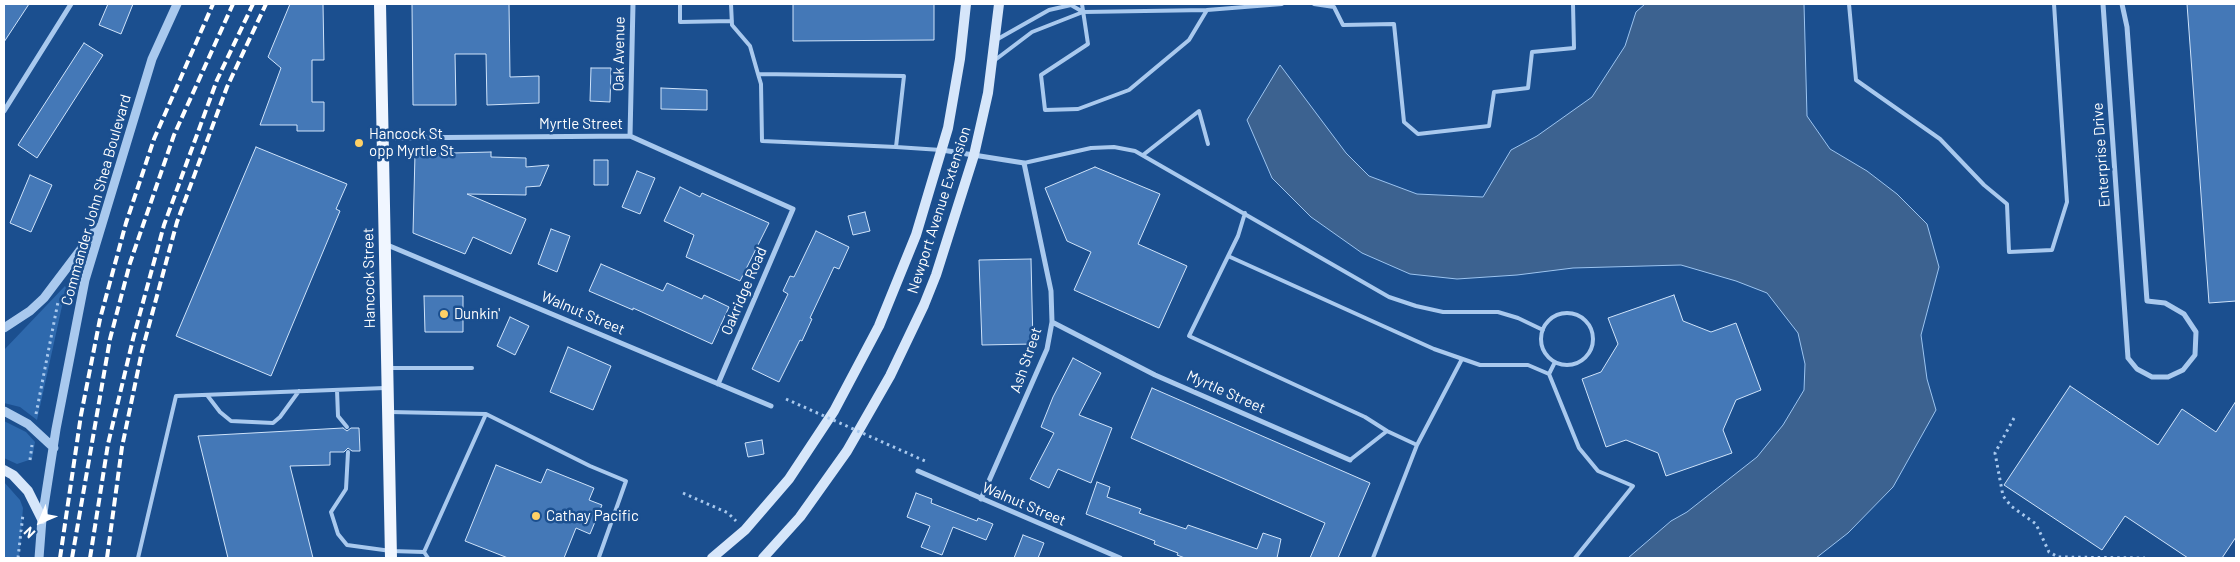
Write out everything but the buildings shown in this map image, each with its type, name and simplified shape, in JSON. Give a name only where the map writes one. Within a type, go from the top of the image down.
[{"type":"main road","name":"Hancock Street","points":[[380,4],[391,556]]},
{"type":"main road","name":"Newport Avenue Extension","points":[[712,558],[751,524],[789,479],[834,412],[856,372],[910,254],[954,99],[966,4]]},
{"type":"main road","name":"Newport Avenue Extension","points":[[764,558],[800,518],[839,464],[893,371],[936,276],[974,155],[984,113],[999,4]]},
{"type":"main road","points":[[4,470],[13,475],[28,491],[42,519]]},
{"type":"street","points":[[4,111],[71,4]]},
{"type":"street","name":"Commander John Shea Boulevard","points":[[39,558],[42,519],[78,308],[152,59],[177,4]]},
{"type":"street","name":"Oak Avenue","points":[[630,136],[633,4]]},
{"type":"street","name":"Enterprise Drive","points":[[2103,4],[2128,358],[2137,369],[2152,377],[2168,377],[2182,370],[2195,355],[2196,332],[2184,314],[2166,303],[2147,301],[2127,27],[2122,4]]},
{"type":"street","name":"Myrtle Street","points":[[383,138],[630,136],[792,209]]},
{"type":"street","points":[[941,150],[1024,163]]},
{"type":"street","name":"Ash Street","points":[[981,500],[1034,382],[1046,349],[1052,322],[1051,291],[1024,163]]},
{"type":"street","name":"Oakridge Road","points":[[718,384],[792,209]]},
{"type":"street","points":[[4,328],[30,311],[44,298],[102,222]]},
{"type":"street","name":"Walnut Street","points":[[385,244],[771,406]]},
{"type":"street","name":"Myrtle Street","points":[[1052,322],[1155,375],[1350,460]]},
{"type":"street","points":[[4,411],[28,424],[54,448]]},
{"type":"street","name":"Walnut Street","points":[[918,472],[1120,558]]},
{"type":"lane","points":[[680,4],[680,22],[732,21]]},
{"type":"lane","points":[[731,4],[732,25],[750,46],[761,84],[762,141],[941,150]]},
{"type":"lane","points":[[1082,4],[1088,44],[1041,75],[1045,110],[1078,109],[1129,90],[1189,40],[1207,10]]},
{"type":"lane","points":[[992,62],[1032,32],[1083,12],[1207,10],[1282,4]]},
{"type":"lane","points":[[1314,4],[1334,7],[1343,25],[1394,24],[1404,122],[1418,134],[1489,126],[1494,92],[1528,88],[1532,52],[1574,48],[1573,4]]},
{"type":"lane","points":[[1850,4],[1856,80],[1940,140],[1984,185],[2007,204],[2009,252],[2052,250],[2067,202],[2054,4]]},
{"type":"lane","points":[[995,40],[1049,10],[1071,5],[1083,12]]},
{"type":"lane","points":[[758,74],[904,76],[896,147]]},
{"type":"lane","points":[[1143,155],[1200,111],[1208,144]]},
{"type":"lane","points":[[1024,163],[1091,148],[1114,147],[1143,155],[1389,297],[1443,312],[1498,312],[1518,318],[1543,330]]},
{"type":"lane","points":[[1245,213],[1228,256],[1189,336],[1364,417],[1387,431],[1417,445]]},
{"type":"lane","points":[[1228,256],[1434,349],[1480,365],[1528,365],[1550,374]]},
{"type":"lane","points":[[1571,313],[1579,316],[1591,329],[1592,347],[1581,360],[1573,364],[1555,362],[1545,352],[1541,338],[1543,330],[1554,317],[1571,313]]},
{"type":"lane","points":[[1373,558],[1417,445],[1462,359]]},
{"type":"lane","points":[[1555,362],[1550,374],[1579,448],[1598,471],[1633,486],[1575,558]]},
{"type":"lane","points":[[387,368],[472,368]]},
{"type":"lane","points":[[138,558],[176,396],[387,388]]},
{"type":"lane","points":[[337,390],[338,416],[346,428]]},
{"type":"lane","points":[[207,395],[220,412],[231,420],[273,423],[280,417],[299,391]]},
{"type":"lane","points":[[388,412],[486,414],[590,466],[626,481],[599,558]]},
{"type":"lane","points":[[424,552],[486,414]]},
{"type":"lane","name":"Myrtle Street","points":[[1350,460],[1387,431]]},
{"type":"lane","points":[[348,452],[346,489],[331,512],[338,534],[347,545],[391,556],[424,552]]},
{"type":"lane","points":[[424,552],[428,558]]},
{"type":"path","points":[[36,414],[60,293]]},
{"type":"path","points":[[786,398],[925,461]]},
{"type":"path","points":[[2014,418],[1995,453],[2002,496],[2011,506],[2036,524],[2049,552],[2058,556],[2145,558]]},
{"type":"path","points":[[30,460],[33,438]]},
{"type":"path","points":[[683,493],[728,513],[736,522]]},
{"type":"path","points":[[18,558],[24,508]]},
{"type":"shaded area","points":[[1645,4],[1804,4],[1807,116],[1830,149],[1867,171],[1897,194],[1927,224],[1939,267],[1921,335],[1927,379],[1936,410],[1893,487],[1848,533],[1816,558],[1628,558],[1671,521],[1687,512],[1757,457],[1783,425],[1804,390],[1805,364],[1798,333],[1767,293],[1736,281],[1681,265],[1573,268],[1517,275],[1457,279],[1410,274],[1362,253],[1311,217],[1272,178],[1247,120],[1280,65],[1346,153],[1369,176],[1417,194],[1483,197],[1511,150],[1537,136],[1592,97],[1625,46],[1636,12]]},
{"type":"shaded area","points":[[65,286],[37,420],[20,407],[4,403],[4,350]]},
{"type":"shaded area","points":[[4,421],[26,432],[35,442],[32,459],[17,464],[4,458]]},
{"type":"shaded area","points":[[4,482],[20,500],[23,508],[19,558],[4,558]]},
{"type":"railway","points":[[60,558],[81,415],[100,319],[126,223],[154,139],[213,4]]},
{"type":"railway","points":[[72,558],[110,339],[130,263],[174,135],[233,4]]},
{"type":"railway","points":[[90,558],[108,444],[133,339],[164,225],[217,80],[253,4]]},
{"type":"railway","points":[[107,558],[122,447],[142,351],[177,222],[227,87],[266,4]]},
{"type":"place","name":"Hancock St opp Myrtle St","points":[[359,143]]},
{"type":"place","name":"Dunkin'","points":[[444,314]]},
{"type":"place","name":"Cathay Pacific","points":[[536,516]]}]
